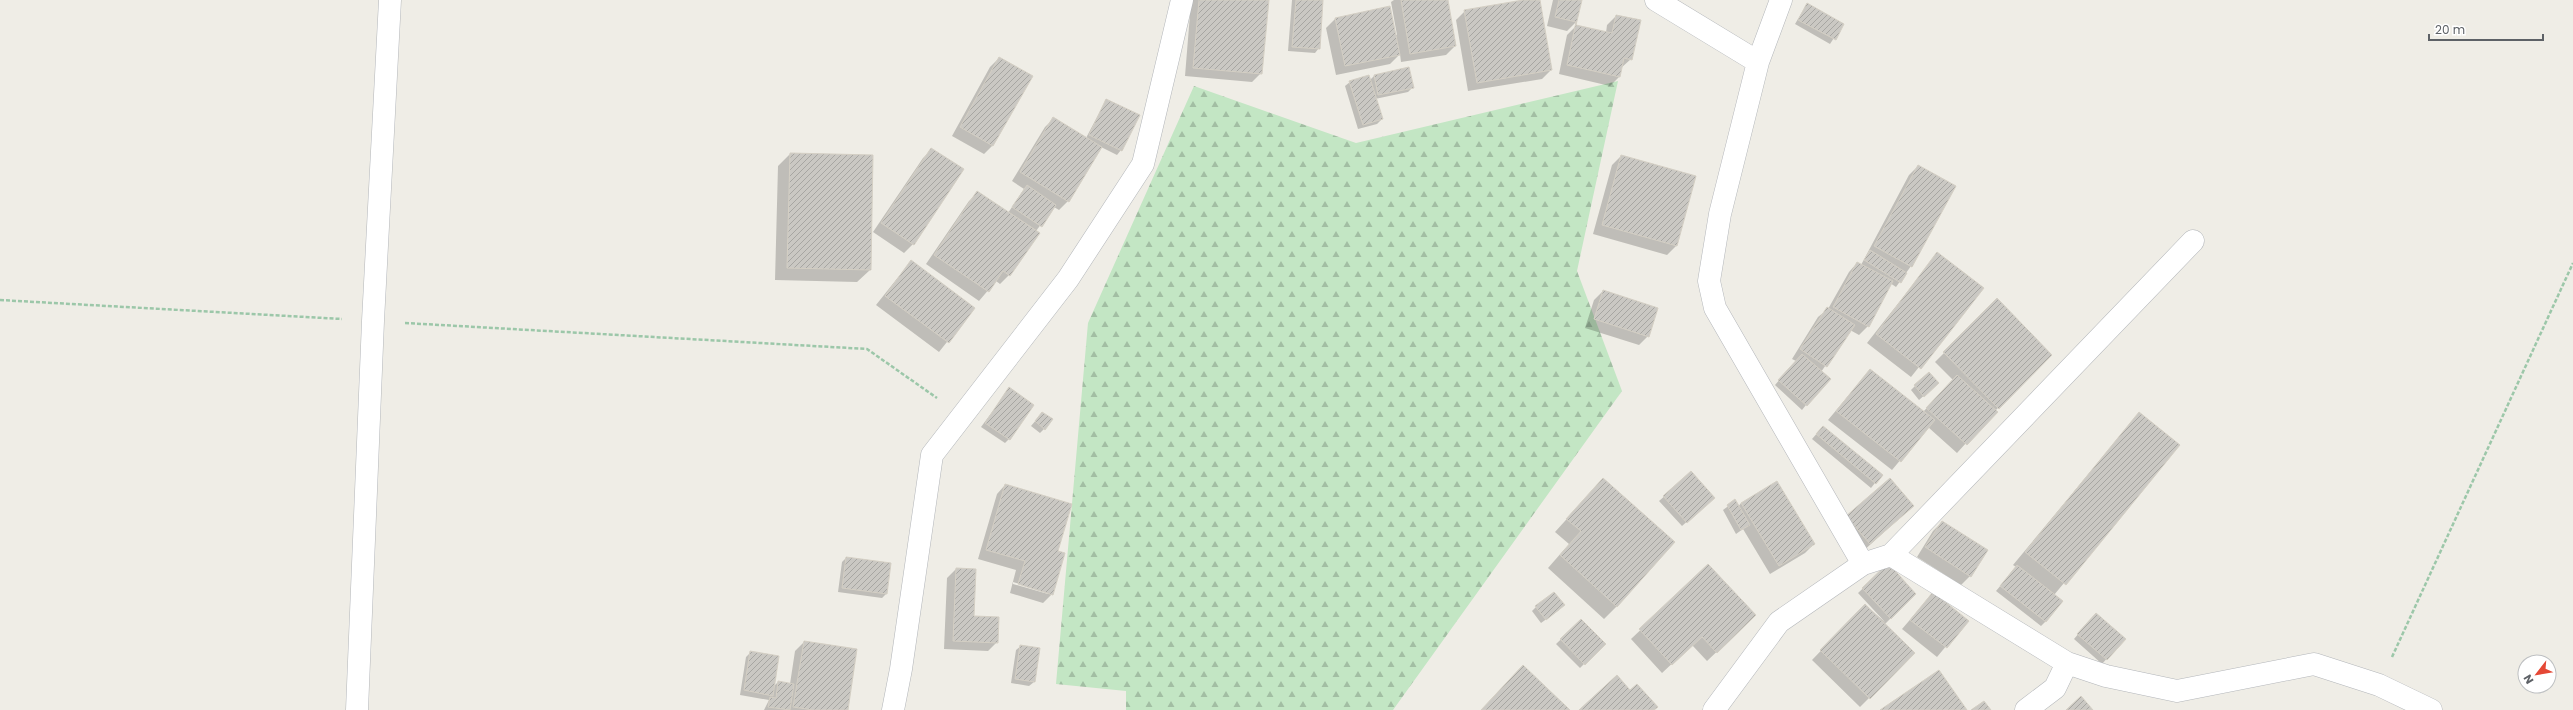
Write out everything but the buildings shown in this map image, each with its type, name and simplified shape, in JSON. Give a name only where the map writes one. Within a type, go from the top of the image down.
[{"type":"street","points":[[357,710],[373,321],[390,0]]},
{"type":"street","points":[[893,710],[901,669],[932,455],[1068,279],[1143,164],[1182,0]]},
{"type":"street","points":[[1656,0],[1758,62]]},
{"type":"street","points":[[1781,0],[1758,62],[1720,214],[1709,281],[1715,308],[1863,564]]},
{"type":"street","points":[[1714,710],[1779,622],[1863,564],[1891,555],[2193,241]]},
{"type":"street","points":[[1891,555],[2067,663],[2106,676],[2177,691],[2314,664],[2379,685],[2431,710]]},
{"type":"street","points":[[2026,710],[2055,688],[2067,663]]},
{"type":"path","points":[[2379,685],[2573,263]]},
{"type":"path","points":[[0,300],[867,349],[962,415]]},
{"type":"green space","points":[[1618,81],[1577,271],[1622,391],[1393,710],[1126,710],[1126,691],[1056,684],[1088,323],[1194,86],[1356,143]]}]
